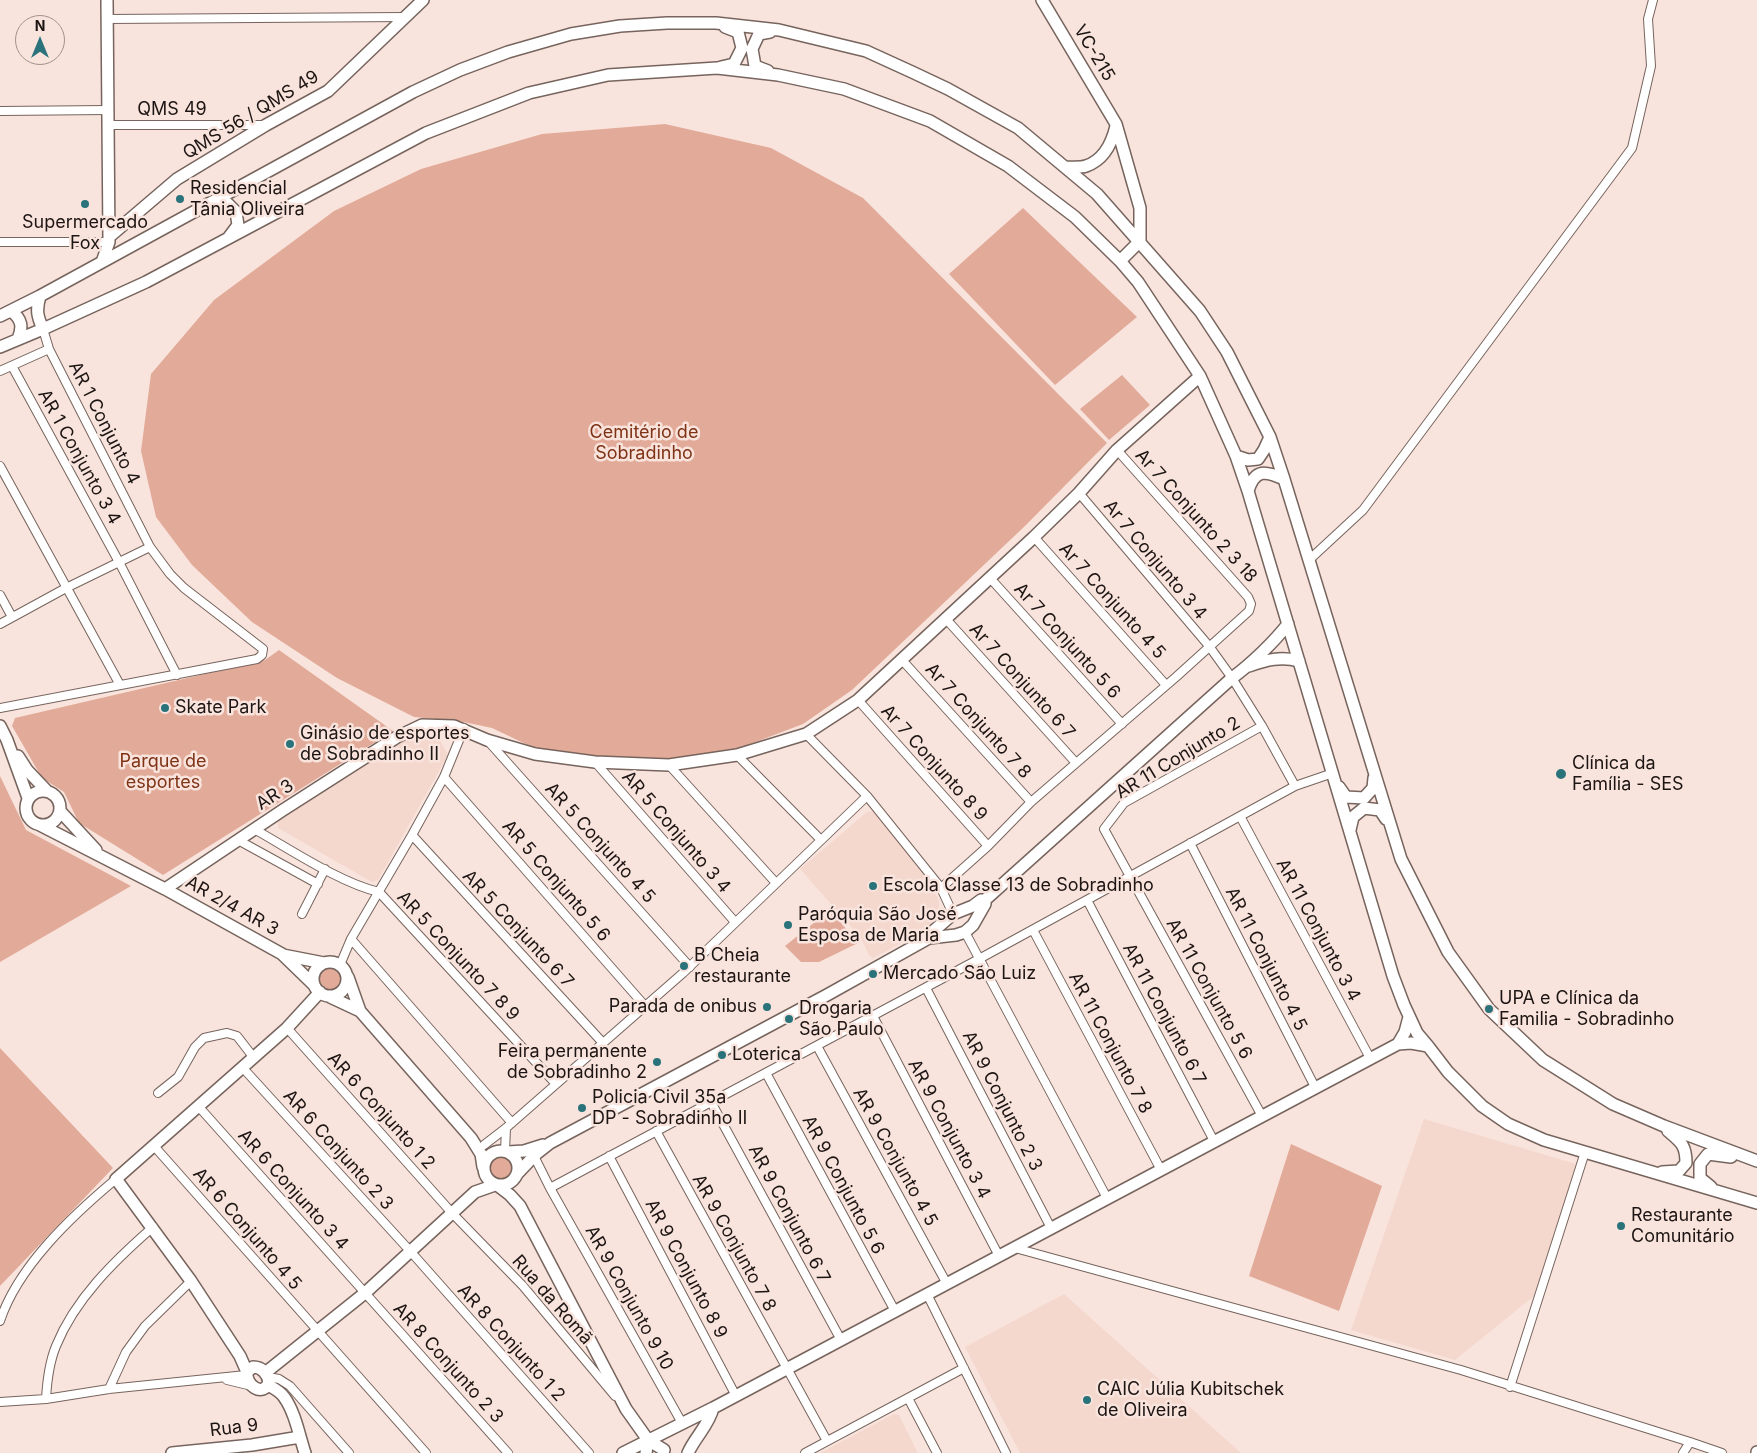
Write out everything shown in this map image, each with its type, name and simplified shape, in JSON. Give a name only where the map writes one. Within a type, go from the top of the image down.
[{"type":"street","points":[[102,262],[109,239],[107,0]]},
{"type":"street","name":"QMS 56 / QMS 49","points":[[109,239],[177,179],[266,124],[328,91],[423,0]]},
{"type":"street","name":"VC-215","points":[[1042,0],[1116,124],[1140,208],[1140,241]]},
{"type":"street","points":[[1309,560],[1364,510],[1632,148],[1651,66],[1648,20],[1653,0]]},
{"type":"street","points":[[107,19],[406,17]]},
{"type":"street","points":[[5,314],[413,92],[460,70],[508,52],[571,34],[620,26],[667,23],[716,23],[779,30],[866,51],[919,75],[1018,128],[1098,194],[1205,319],[1227,352],[1270,437],[1402,859],[1448,952],[1489,1009],[1543,1060],[1613,1104],[1757,1163]]},
{"type":"street","points":[[0,347],[146,282],[426,133],[529,93],[608,75],[717,68],[734,64],[742,48],[738,32],[716,23]]},
{"type":"street","points":[[778,76],[756,66],[752,49],[759,34],[779,30]]},
{"type":"street","points":[[717,68],[778,76],[844,89],[930,121],[1008,166],[1075,218],[1120,261],[1138,282],[1200,376],[1236,456],[1393,976],[1409,1017],[1418,1033],[1448,1072],[1482,1106],[1508,1124],[1544,1140],[1757,1203]]},
{"type":"street","points":[[0,111],[108,110]]},
{"type":"street","name":"QMS 49","points":[[108,125],[266,124]]},
{"type":"street","points":[[1065,167],[1085,166],[1101,158],[1111,143],[1116,124]]},
{"type":"street","points":[[207,205],[228,203],[236,212],[238,225],[226,240]]},
{"type":"street","points":[[0,242],[109,239],[130,246]]},
{"type":"street","points":[[1120,261],[1140,241]]},
{"type":"street","points":[[40,296],[36,308],[37,316],[49,349]]},
{"type":"street","points":[[5,314],[20,319],[22,329],[18,339]]},
{"type":"street","name":"AR 1 Conjunto 4","points":[[0,371],[49,349],[150,547],[170,574],[184,588],[264,649],[262,655],[257,659],[177,675]]},
{"type":"street","name":"AR 1 Conjunto 3 4","points":[[12,366],[119,562],[177,675]]},
{"type":"street","points":[[340,965],[351,939],[444,777],[464,728],[487,740],[535,754],[595,762],[668,766],[737,755],[806,734],[858,700],[1034,538],[1079,493],[1117,450],[1200,376]]},
{"type":"street","points":[[1236,456],[1248,460],[1258,459],[1270,437]]},
{"type":"street","name":"Ar 7 Conjunto 2 3 18","points":[[1117,450],[1248,597],[1251,604],[1249,610],[1209,646]]},
{"type":"street","points":[[0,466],[120,685]]},
{"type":"street","points":[[1248,491],[1252,479],[1260,473],[1271,473],[1284,479]]},
{"type":"street","name":"Ar 7 Conjunto 3 4","points":[[1079,493],[1209,646],[1232,678],[1262,726]]},
{"type":"street","name":"Ar 7 Conjunto 4 5","points":[[1034,538],[1166,685]]},
{"type":"street","points":[[0,624],[66,588],[150,547]]},
{"type":"street","name":"Ar 7 Conjunto 5 6","points":[[990,578],[1122,724]]},
{"type":"street","points":[[0,595],[12,617]]},
{"type":"street","name":"Ar 7 Conjunto 6 7","points":[[946,619],[1076,763]]},
{"type":"street","points":[[252,1386],[247,1380],[258,1375],[318,1332],[365,1293],[477,1191],[496,1185],[507,1185],[534,1156],[550,1143],[929,938],[964,931],[986,900],[1232,678],[1247,667],[1288,624]]},
{"type":"street","points":[[941,888],[988,846],[1031,802],[1209,646]]},
{"type":"street","points":[[1247,667],[1277,658],[1289,658],[1299,661]]},
{"type":"street","name":"Ar 7 Conjunto 7 8","points":[[902,660],[1031,802]]},
{"type":"street","points":[[0,708],[177,675]]},
{"type":"street","name":"Ar 7 Conjunto 8 9","points":[[858,700],[988,846]]},
{"type":"street","name":"AR 3","points":[[165,889],[254,829],[398,737],[422,725],[464,728]]},
{"type":"street","points":[[0,726],[28,798]]},
{"type":"street","name":"AR 11 Conjunto 2","points":[[1130,876],[1104,829],[1124,803],[1262,726],[1295,786]]},
{"type":"street","points":[[806,734],[867,796],[941,888],[953,915],[950,930],[964,931]]},
{"type":"street","points":[[7,740],[27,770],[46,790],[55,794],[60,802],[60,811],[56,819],[49,824],[40,825],[32,822],[27,815],[25,806],[28,798],[33,793],[39,790],[46,790]]},
{"type":"street","name":"AR 5 Conjunto 4 5","points":[[487,740],[690,967]]},
{"type":"street","points":[[737,755],[821,840]]},
{"type":"street","name":"AR 5 Conjunto 3 4","points":[[595,762],[735,922]]},
{"type":"street","points":[[668,766],[776,884]]},
{"type":"street","points":[[1334,778],[1346,797],[1364,798],[1373,788],[1374,773]]},
{"type":"street","name":"AR 5 Conjunto 5 6","points":[[444,777],[646,1006]]},
{"type":"street","points":[[550,1188],[980,959],[1295,786],[1334,778]]},
{"type":"street","points":[[484,1145],[509,1126],[690,967],[867,796]]},
{"type":"street","points":[[1350,832],[1353,817],[1364,808],[1380,810],[1390,824]]},
{"type":"street","points":[[60,811],[102,856]]},
{"type":"street","name":"AR 11 Conjunto 3 4","points":[[1240,816],[1370,1058]]},
{"type":"street","name":"AR 2/4 AR 3","points":[[40,825],[165,889],[282,954]]},
{"type":"street","points":[[254,829],[326,869],[360,886],[379,892]]},
{"type":"street","name":"AR 5 Conjunto 6 7","points":[[412,835],[603,1043]]},
{"type":"street","points":[[238,840],[318,884]]},
{"type":"street","name":"AR 11 Conjunto 4 5","points":[[1190,843],[1315,1087]]},
{"type":"street","points":[[302,914],[326,869]]},
{"type":"street","name":"AR 11 Conjunto 5 6","points":[[1130,876],[1262,1116]]},
{"type":"street","name":"AR 5 Conjunto 7 8 9","points":[[379,892],[556,1084]]},
{"type":"street","points":[[929,938],[930,934],[953,915],[973,906],[981,900],[986,900]]},
{"type":"street","name":"AR 11 Conjunto 6 7","points":[[1087,900],[1214,1141]]},
{"type":"street","points":[[953,915],[968,916],[964,931],[1107,1198]]},
{"type":"street","name":"AR 11 Conjunto 7 8","points":[[1033,930],[1160,1170]]},
{"type":"street","points":[[351,939],[509,1126]]},
{"type":"street","points":[[282,954],[324,963],[329,962],[340,965],[345,970],[360,1011],[472,1138],[481,1154],[485,1176],[510,1195],[520,1206],[626,1409],[648,1440],[664,1452]]},
{"type":"street","points":[[282,954],[320,991],[360,1011]]},
{"type":"street","points":[[324,963],[316,970],[313,980],[320,991],[334,996],[344,989],[348,977]]},
{"type":"street","name":"AR 9 Conjunto 2 3","points":[[926,988],[1051,1228]]},
{"type":"street","points":[[0,1321],[14,1287],[80,1209],[254,1058],[287,1028],[320,991]]},
{"type":"street","name":"AR 9 Conjunto 3 4","points":[[873,1016],[999,1256]]},
{"type":"street","points":[[1398,1044],[1405,1032],[1409,1017]]},
{"type":"street","name":"AR 6 Conjunto 1 2","points":[[287,1028],[452,1213]]},
{"type":"street","points":[[158,1094],[178,1078],[195,1046],[204,1038],[227,1033],[237,1036],[254,1058]]},
{"type":"street","points":[[623,1453],[736,1396],[1370,1058],[1398,1044],[1411,1043],[1428,1046]]},
{"type":"street","name":"AR 9 Conjunto 4 5","points":[[817,1046],[947,1284]]},
{"type":"street","name":"AR 6 Conjunto 2 3","points":[[242,1067],[411,1252]]},
{"type":"street","name":"AR 9 Conjunto 5 6","points":[[766,1073],[895,1311]]},
{"type":"street","name":"AR 9 Conjunto 6 7","points":[[711,1102],[840,1340]]},
{"type":"street","name":"AR 6 Conjunto 3 4","points":[[198,1107],[365,1293]]},
{"type":"street","points":[[503,1151],[509,1126]]},
{"type":"street","points":[[1656,1173],[1679,1171],[1686,1163],[1686,1150],[1679,1140],[1664,1126]]},
{"type":"street","name":"AR 9 Conjunto 7 8","points":[[656,1131],[827,1441]]},
{"type":"street","points":[[472,1138],[484,1145],[512,1154],[518,1163],[517,1174],[520,1206]]},
{"type":"street","points":[[477,1191],[487,1157],[503,1151],[524,1151],[550,1143]]},
{"type":"street","name":"AR 6 Conjunto 4 5","points":[[154,1146],[426,1453]]},
{"type":"street","points":[[1510,1387],[1585,1152]]},
{"type":"street","points":[[1716,1191],[1700,1178],[1700,1164],[1708,1154],[1724,1155],[1757,1163]]},
{"type":"street","name":"AR 9 Conjunto 9 10","points":[[534,1156],[550,1188],[682,1423]]},
{"type":"street","name":"AR 9 Conjunto 8 9","points":[[609,1156],[736,1396]]},
{"type":"street","points":[[116,1179],[191,1281],[240,1356],[258,1375],[284,1397],[294,1416],[305,1453]]},
{"type":"street","name":"Rua da Romã","points":[[452,1213],[523,1286],[626,1409]]},
{"type":"street","points":[[46,1399],[48,1374],[55,1347],[68,1320],[89,1291],[128,1249],[153,1228]]},
{"type":"street","points":[[1014,1248],[1461,1370],[1722,1453]]},
{"type":"street","name":"AR 8 Conjunto 1 2","points":[[411,1252],[588,1453]]},
{"type":"street","points":[[109,1389],[126,1352],[145,1326],[191,1281]]},
{"type":"street","name":"AR 8 Conjunto 2 3","points":[[365,1293],[508,1453]]},
{"type":"street","points":[[927,1294],[1006,1453]]},
{"type":"street","points":[[805,1453],[964,1368]]},
{"type":"street","points":[[0,1402],[46,1399],[109,1389],[258,1375],[279,1379],[290,1386],[349,1453]]},
{"type":"street","points":[[220,1379],[252,1386]]},
{"type":"street","points":[[908,1398],[937,1453]]},
{"type":"street","points":[[688,1453],[693,1442],[711,1416],[713,1408]]},
{"type":"street","name":"Rua 9","points":[[180,1453],[253,1449],[300,1437]]},
{"type":"street","points":[[646,1453],[648,1440]]},
{"type":"street","points":[[1682,1453],[1690,1442]]},
{"type":"shaded area","points":[[430,735],[439,738],[448,755],[378,880],[372,882],[278,828],[278,820],[406,740]]},
{"type":"shaded area","name":"Escola Classe 13 de Sobradinho","points":[[873,811],[923,871],[939,901],[939,909],[933,925],[873,958],[869,955],[861,938],[800,869],[867,812]]},
{"type":"shaded area","points":[[1424,1119],[1576,1164],[1534,1296],[1455,1360],[1351,1330]]},
{"type":"shaded area","name":"CAIC Júlia Kubitschek de Oliveira","points":[[1064,1294],[1241,1453],[1020,1453],[965,1347]]},
{"type":"shaded area","points":[[894,1414],[899,1415],[918,1453],[820,1453]]},
{"type":"green space","name":"Cemitério de Sobradinho","points":[[665,124],[771,148],[863,198],[1107,443],[1026,525],[852,690],[803,724],[740,748],[669,760],[603,758],[534,748],[492,728],[459,721],[414,717],[337,678],[252,622],[192,565],[156,517],[141,451],[151,374],[214,300],[334,211],[421,169],[542,134]]},
{"type":"green space","points":[[1023,208],[1137,317],[1055,385],[949,274]]},
{"type":"green space","points":[[1122,375],[1150,405],[1109,440],[1080,409]]},
{"type":"green space","name":"Parque de esportes","points":[[279,650],[393,731],[163,875],[79,823],[64,792],[42,778],[12,726],[15,718],[265,660]]},
{"type":"green space","points":[[0,776],[26,830],[131,886],[0,962]]},
{"type":"green space","points":[[830,910],[858,943],[819,962],[801,962],[785,946]]},
{"type":"green space","points":[[330,964],[340,968],[344,978],[340,988],[330,992],[320,988],[316,978],[320,968]]},
{"type":"green space","points":[[0,1048],[113,1168],[0,1286]]},
{"type":"green space","points":[[1291,1144],[1382,1186],[1339,1311],[1249,1276]]},
{"type":"green space","points":[[501,1155],[511,1158],[514,1168],[511,1178],[501,1181],[491,1178],[488,1168],[491,1158]]},
{"type":"place","name":"Residencial Tânia Oliveira","points":[[180,199]]},
{"type":"place","name":"Supermercado Fox","points":[[85,204]]},
{"type":"place","name":"Skate Park","points":[[165,708]]},
{"type":"place","name":"Ginásio de esportes de Sobradinho II","points":[[290,744]]},
{"type":"place","name":"Clínica da Família - SES","points":[[1561,774]]},
{"type":"place","name":"Escola Classe 13 de Sobradinho","points":[[873,886]]},
{"type":"place","name":"Paróquia São José Esposa de Maria","points":[[788,925]]},
{"type":"place","name":"B Cheia restaurante","points":[[684,966]]},
{"type":"place","name":"Mercado São Luiz","points":[[873,974]]},
{"type":"place","name":"Parada de onibus","points":[[767,1007]]},
{"type":"place","name":"UPA e Clínica da Familia - Sobradinho","points":[[1489,1009]]},
{"type":"place","name":"Drogaria São Paulo","points":[[789,1019]]},
{"type":"place","name":"Loterica","points":[[722,1055]]},
{"type":"place","name":"Feira permanente de Sobradinho 2","points":[[657,1062]]},
{"type":"place","name":"Policia Civil 35a DP - Sobradinho II","points":[[582,1108]]},
{"type":"place","name":"Restaurante Comunitário","points":[[1621,1226]]},
{"type":"place","name":"CAIC Júlia Kubitschek de Oliveira","points":[[1087,1400]]}]
